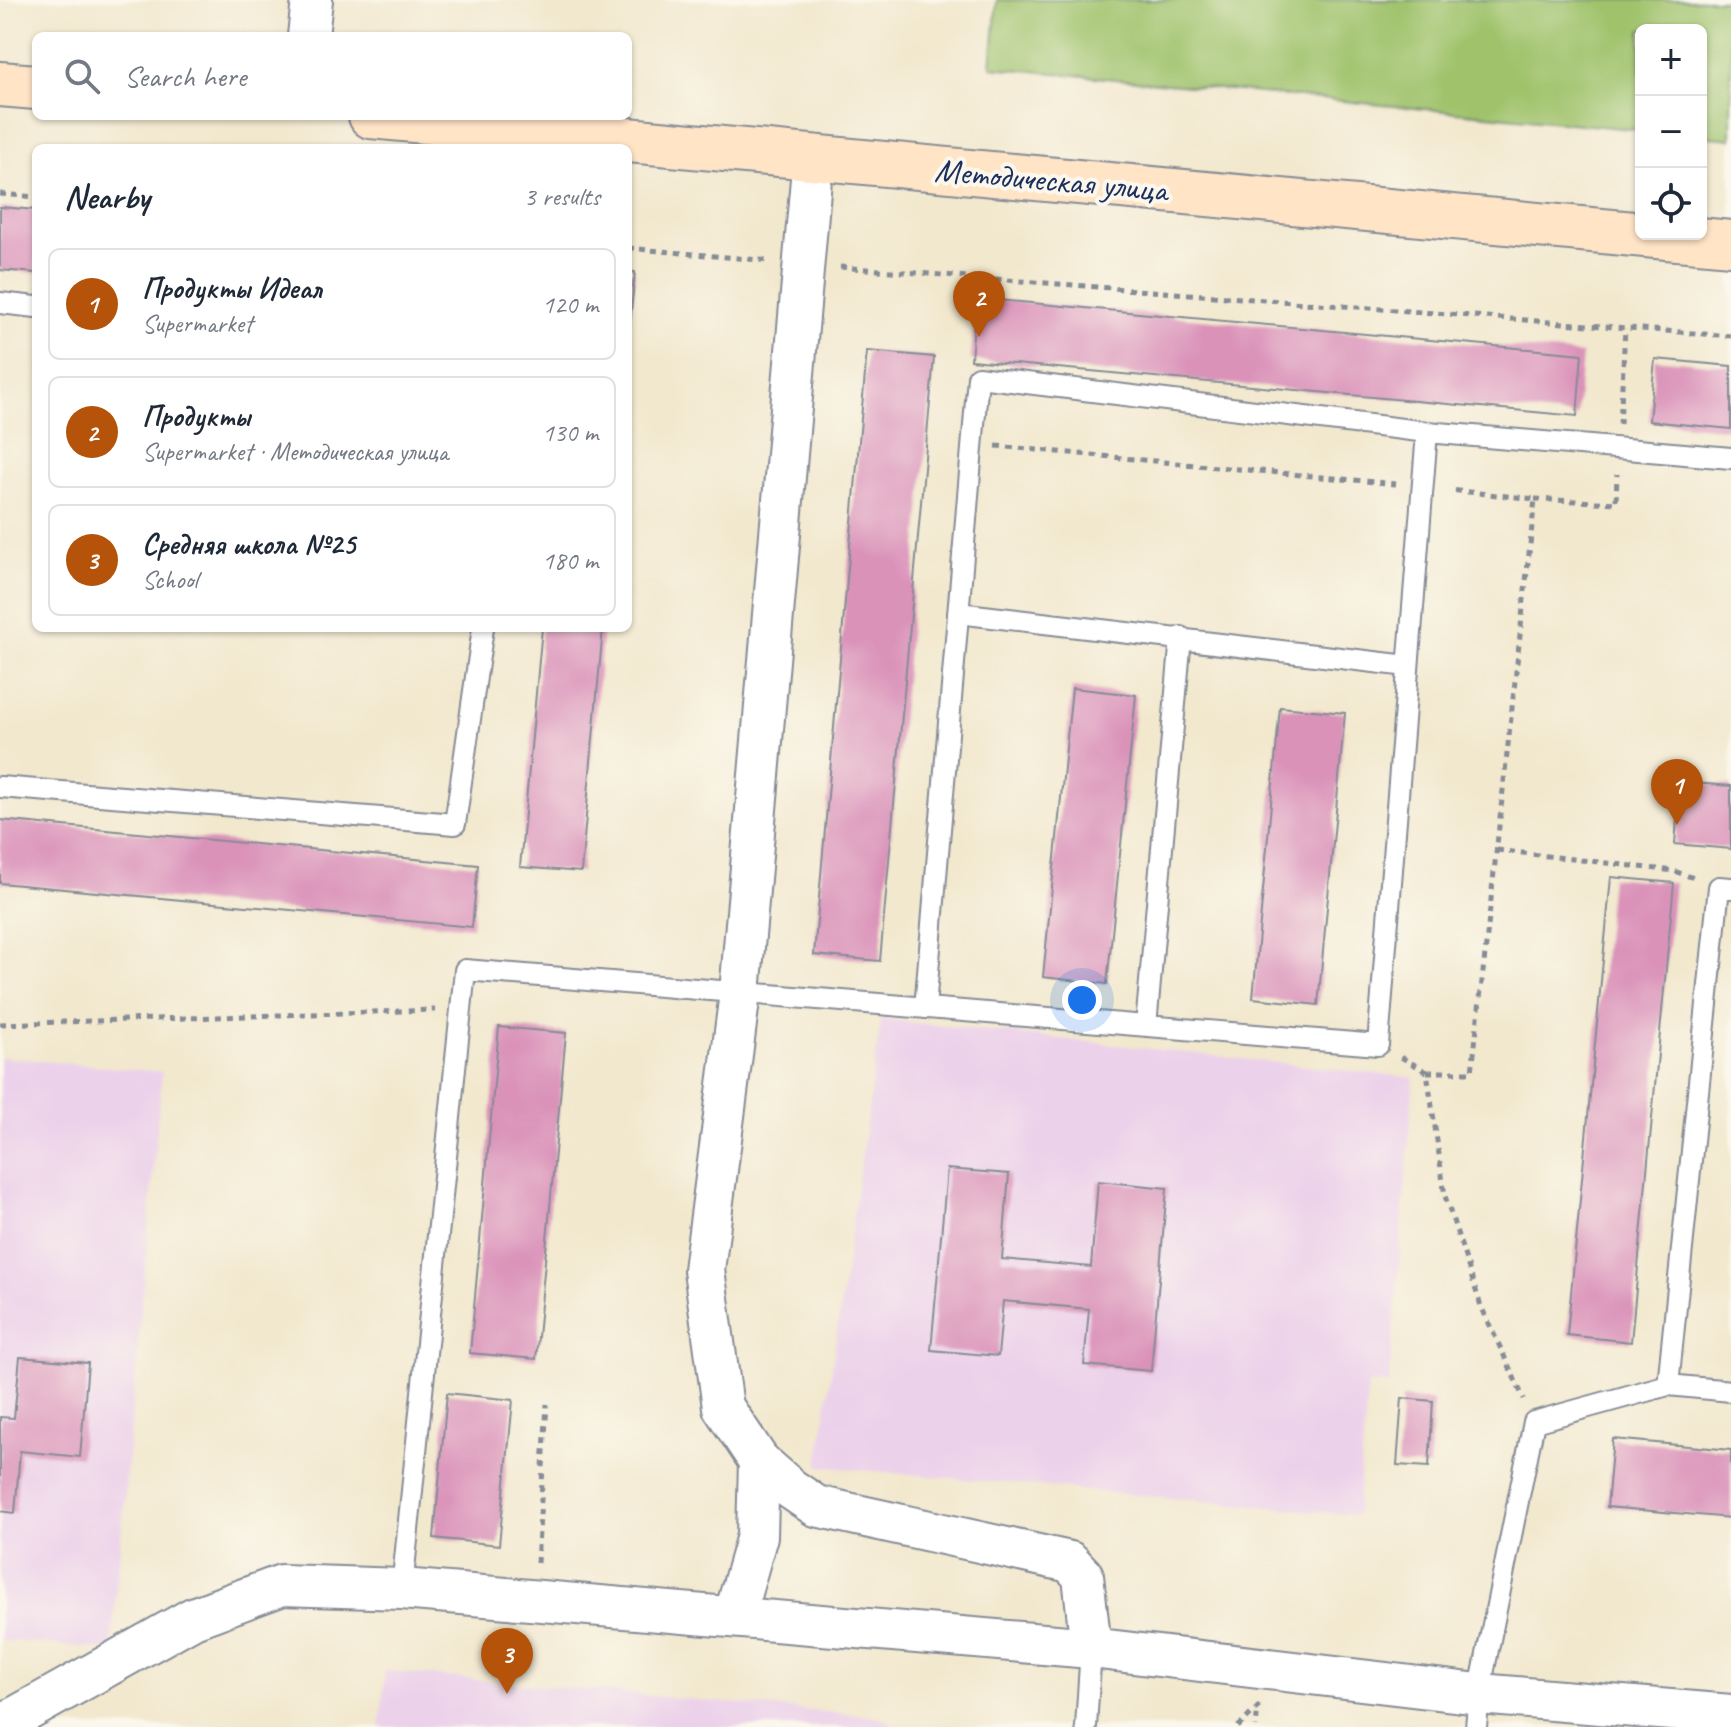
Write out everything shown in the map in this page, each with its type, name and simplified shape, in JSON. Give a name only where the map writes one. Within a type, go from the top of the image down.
[{"type":"street","points":[[308,32],[312,0]]},
{"type":"street","points":[[0,84],[32,87]]},
{"type":"street","name":"Методическая улица","points":[[400,120],[542,140],[610,144]]},
{"type":"street","name":"Методическая улица","points":[[632,145],[813,156],[1731,243]]},
{"type":"street","points":[[813,156],[740,993],[704,1270],[723,1407],[759,1461],[816,1506],[1070,1562],[1083,1576],[1091,1648]]},
{"type":"street","points":[[734,1617],[757,1536],[759,1461]]},
{"type":"street","points":[[0,1726],[193,1618],[282,1585],[402,1589],[1091,1648],[1478,1710],[1731,1715]]},
{"type":"lane","points":[[0,303],[32,307]]},
{"type":"lane","points":[[925,1008],[978,377],[1427,432],[1731,458]]},
{"type":"lane","points":[[402,1589],[465,970],[1378,1045],[1427,432]]},
{"type":"lane","points":[[958,613],[1408,666]]},
{"type":"lane","points":[[0,787],[455,824],[482,632]]},
{"type":"lane","points":[[1146,1026],[1181,637]]},
{"type":"lane","points":[[1668,1385],[1725,888]]},
{"type":"lane","points":[[1478,1710],[1534,1422],[1668,1385],[1731,1391]]},
{"type":"lane","points":[[1086,1727],[1091,1648]]},
{"type":"path","points":[[0,194],[32,197]]},
{"type":"path","points":[[632,248],[1731,336]]},
{"type":"path","points":[[1497,850],[1674,871],[1725,888]]},
{"type":"path","points":[[0,1024],[461,1010]]},
{"type":"path","points":[[1378,1045],[1427,1072],[1445,1196],[1481,1306],[1534,1422]]},
{"type":"path","points":[[535,1600],[547,1404]]},
{"type":"path","points":[[1238,1727],[1258,1707],[1256,1727]]},
{"type":"shaded area","points":[[881,1019],[1414,1078],[1389,1384],[1368,1383],[1357,1515],[818,1466]]},
{"type":"shaded area","points":[[0,1057],[162,1072],[111,1650],[0,1640]]},
{"type":"shaded area","points":[[385,1671],[878,1717],[896,1727],[380,1727]]},
{"type":"green space","points":[[997,0],[1731,0],[1731,139],[1707,137],[1707,24],[1635,24],[1635,129],[991,67]]},
{"type":"building","points":[[0,207],[32,210],[32,273],[0,270]]},
{"type":"building","points":[[632,272],[635,272],[632,302]]},
{"type":"building","points":[[976,298],[1582,354],[1577,416],[971,360]]},
{"type":"building","points":[[867,351],[934,357],[880,961],[814,955]]},
{"type":"building","points":[[1655,359],[1731,366],[1731,429],[1649,421]]},
{"type":"building","points":[[542,632],[603,632],[581,872],[520,867]]},
{"type":"building","points":[[1072,688],[1136,695],[1107,984],[1043,977]]},
{"type":"building","points":[[1280,707],[1345,713],[1318,1005],[1253,998]]},
{"type":"building","points":[[1680,782],[1731,786],[1731,849],[1675,844]]},
{"type":"building","points":[[0,820],[478,865],[472,927],[0,883]]},
{"type":"building","points":[[1611,877],[1674,883],[1631,1342],[1567,1335]]},
{"type":"building","points":[[499,1027],[566,1033],[536,1359],[470,1353]]},
{"type":"building","points":[[947,1169],[1009,1174],[1002,1259],[1091,1267],[1098,1181],[1167,1188],[1151,1371],[1084,1365],[1089,1309],[1003,1301],[998,1356],[931,1350]]},
{"type":"building","points":[[20,1357],[88,1363],[80,1457],[20,1451],[15,1513],[0,1511],[0,1417],[14,1418]]},
{"type":"building","points":[[447,1393],[513,1400],[499,1545],[434,1538]]},
{"type":"building","points":[[1402,1398],[1433,1401],[1429,1467],[1397,1465]]},
{"type":"building","points":[[1613,1439],[1731,1450],[1731,1518],[1607,1507]]},
{"type":"place","name":"Продукты","points":[[979,337]]},
{"type":"place","name":"Продукты Идеал","points":[[1677,825]]},
{"type":"place","name":"Средняя школа №25","points":[[507,1694]]}]
